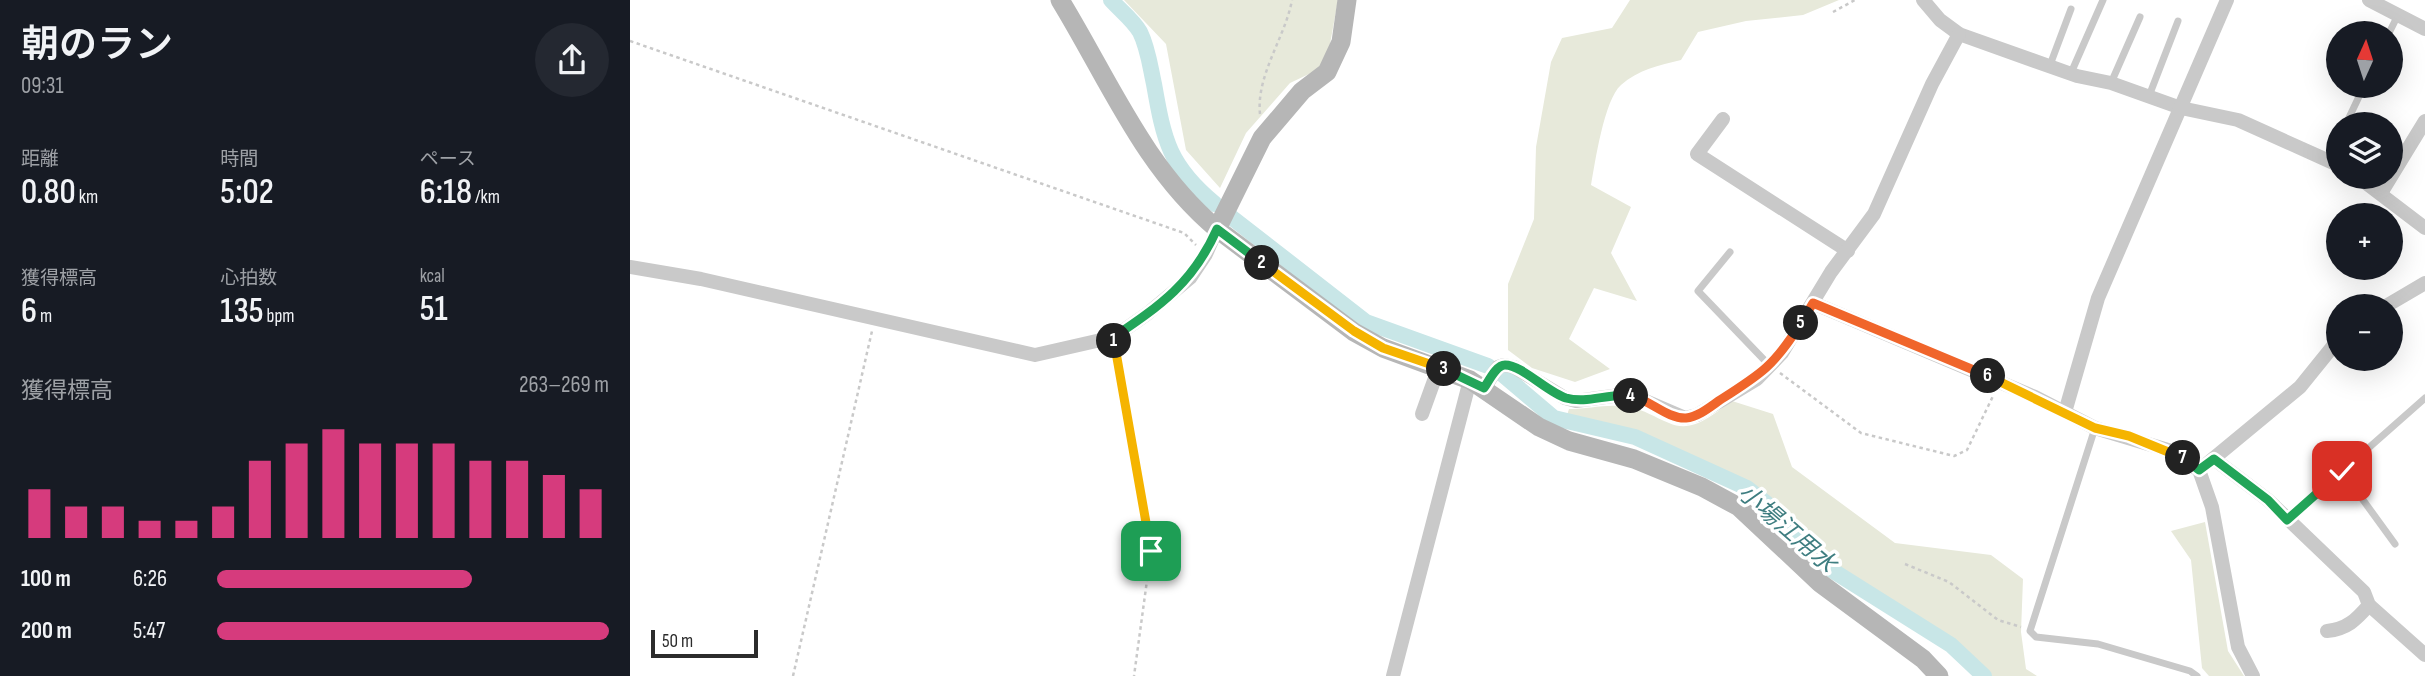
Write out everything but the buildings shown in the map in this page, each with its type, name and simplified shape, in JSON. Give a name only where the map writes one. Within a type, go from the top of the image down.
[{"type":"street","points":[[1060,0],[1157,167],[1196,212],[1217,229],[1354,331],[1383,348],[1439,367],[1477,384],[1539,427],[1569,441],[1634,459],[1702,487],[1739,507],[1820,583],[1923,659],[1940,676]]},
{"type":"street","points":[[630,267],[701,279],[1035,355],[1114,337],[1190,278],[1206,254],[1262,138],[1302,90],[1327,72],[1341,41],[1347,0]]},
{"type":"street","points":[[1923,0],[1959,34],[2181,108],[2238,120],[2326,158]]},
{"type":"street","points":[[2065,412],[2098,298],[2227,0]]},
{"type":"street","points":[[2369,0],[2425,29]]},
{"type":"street","points":[[1393,676],[1459,418],[1477,384],[1497,367],[1504,365],[1514,367],[1565,398],[1576,401],[1620,395],[1636,397],[1685,418],[1706,409],[1756,379],[1782,354],[1882,200],[1932,84],[1959,34]]},
{"type":"street","points":[[1723,119],[1697,154],[1848,251]]},
{"type":"street","points":[[2381,193],[2425,121]]},
{"type":"street","points":[[2375,189],[2425,228]]},
{"type":"street","points":[[2403,296],[2425,283]]},
{"type":"street","points":[[1813,303],[2000,381],[2095,428],[2168,450],[2199,470],[2212,508],[2238,647],[2253,676]]},
{"type":"street","points":[[2199,470],[2300,387],[2326,355]]},
{"type":"street","points":[[1422,415],[1439,367]]},
{"type":"street","points":[[2214,459],[2268,500],[2364,593],[2369,605],[2425,655]]},
{"type":"street","points":[[2327,631],[2341,630],[2369,605]]},
{"type":"lane","points":[[2071,73],[2103,0]]},
{"type":"lane","points":[[2050,65],[2071,9]]},
{"type":"lane","points":[[2395,21],[2398,15]]},
{"type":"lane","points":[[2111,83],[2140,17]]},
{"type":"lane","points":[[2148,96],[2178,21]]},
{"type":"lane","points":[[1731,251],[1698,291],[1771,366]]},
{"type":"lane","points":[[2287,520],[2425,398]]},
{"type":"lane","points":[[2095,428],[2030,631],[2036,637],[2109,647],[2190,671],[2197,676]]},
{"type":"lane","points":[[2342,471],[2395,544]]},
{"type":"path","points":[[1262,138],[1258,95],[1288,22],[1292,0]]},
{"type":"path","points":[[1832,12],[1855,0]]},
{"type":"path","points":[[630,41],[1184,233],[1206,254]]},
{"type":"path","points":[[793,676],[875,318]]},
{"type":"path","points":[[1114,337],[1130,414],[1151,551],[1134,676]]},
{"type":"path","points":[[1771,366],[1861,433],[1954,456],[1967,450],[2000,381]]},
{"type":"path","points":[[1905,564],[1950,582],[1998,620],[2030,631]]},
{"type":"shaded area","points":[[1124,0],[1338,0],[1326,66],[1290,83],[1246,133],[1220,188],[1186,150],[1166,44]]},
{"type":"shaded area","points":[[1630,0],[1839,0],[1803,15],[1746,21],[1698,32],[1681,60],[1642,72],[1621,85],[1615,93],[1601,132],[1591,185],[1631,207],[1611,253],[1637,301],[1594,288],[1569,339],[1610,369],[1575,382],[1532,368],[1508,350],[1508,284],[1534,219],[1536,147],[1551,62],[1562,38],[1612,28]]},
{"type":"shaded area","points":[[1732,401],[1773,414],[1792,467],[1895,543],[1991,555],[2023,579],[2021,632],[2026,669],[2037,676],[1988,676],[1951,642],[1834,566],[1770,499],[1747,484],[1628,430],[1566,418],[1569,409],[1621,406],[1640,410],[1678,426],[1686,426],[1710,417]]},
{"type":"shaded area","points":[[2205,522],[2228,651],[2244,676],[2209,676],[2202,668],[2191,560],[2171,531]]},
{"type":"waterway","name":"小場江用水","points":[[1111,0],[1134,23],[1143,38],[1161,121],[1171,151],[1187,177],[1215,204]]},
{"type":"waterway","name":"小場江用水","points":[[1231,217],[1366,322],[1488,366]]},
{"type":"waterway","name":"小場江用水","points":[[1502,374],[1554,418],[1635,437],[1747,488],[1766,503],[1830,569],[1951,645],[1984,676]]},
{"type":"route","points":[[1151,551],[1130,414],[1114,337],[1190,278],[1206,254],[1217,229],[1354,331],[1383,348],[1439,367],[1484,388],[1497,367],[1504,365],[1514,367],[1552,393],[1576,401],[1620,395],[1648,401],[1685,418],[1697,415],[1756,379],[1771,366],[1782,354],[1813,303],[2000,381],[2095,428],[2129,436],[2168,450],[2199,470],[2214,459],[2268,500],[2287,520],[2342,471]]}]
